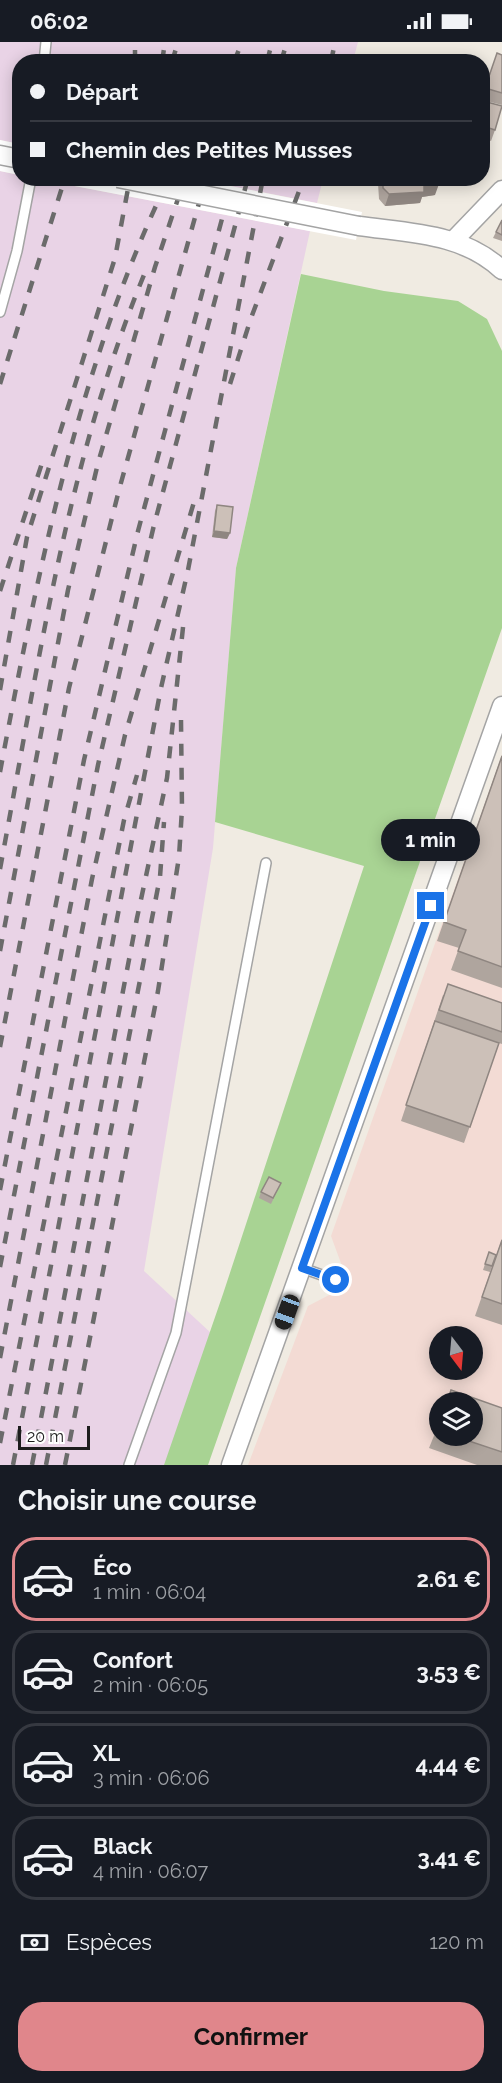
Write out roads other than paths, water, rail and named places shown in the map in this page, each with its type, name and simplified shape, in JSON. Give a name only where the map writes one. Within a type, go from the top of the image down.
[{"type":"street","points":[[158,186],[359,226],[454,240],[493,261],[502,270]]},
{"type":"street","points":[[454,240],[502,190]]},
{"type":"street","points":[[231,1465],[502,706]]},
{"type":"lane","points":[[0,312],[17,251],[29,186]]},
{"type":"lane","points":[[129,1465],[176,1333],[266,863]]},
{"type":"lane","points":[[302,1268],[336,1280]]},
{"type":"railway","points":[[135,42],[135,54]]},
{"type":"railway","points":[[163,54],[165,42]]},
{"type":"railway","points":[[174,54],[178,42]]},
{"type":"railway","points":[[237,54],[242,42]]},
{"type":"railway","points":[[269,54],[272,42]]},
{"type":"railway","points":[[283,54],[287,42]]},
{"type":"railway","points":[[333,54],[335,42]]},
{"type":"railway","points":[[0,384],[62,186]]},
{"type":"railway","points":[[0,690],[27,537],[115,258],[128,186]]},
{"type":"railway","points":[[0,772],[46,544],[86,394],[137,249],[165,186]]},
{"type":"railway","points":[[0,951],[68,590],[98,463],[155,267],[182,186]]},
{"type":"railway","points":[[0,1047],[69,688],[119,490],[204,186]]},
{"type":"railway","points":[[0,1190],[84,760],[138,531],[231,186]]},
{"type":"railway","points":[[0,1267],[98,765],[154,525],[246,186]]},
{"type":"railway","points":[[13,1465],[161,688],[188,570],[261,186]]},
{"type":"railway","points":[[230,384],[251,318],[301,186]]},
{"type":"railway","points":[[0,869],[42,641],[75,490],[95,415],[146,270]]},
{"type":"railway","points":[[0,591],[44,457]]},
{"type":"railway","points":[[0,1358],[92,879],[125,735],[194,502]]},
{"type":"railway","points":[[32,1465],[137,918],[167,778],[184,618]]},
{"type":"railway","points":[[65,1465],[158,991],[179,857],[182,809],[181,720]]},
{"type":"railway","points":[[0,1443],[124,820],[137,775]]},
{"type":"railway","points":[[46,1465],[160,877],[164,822]]}]
